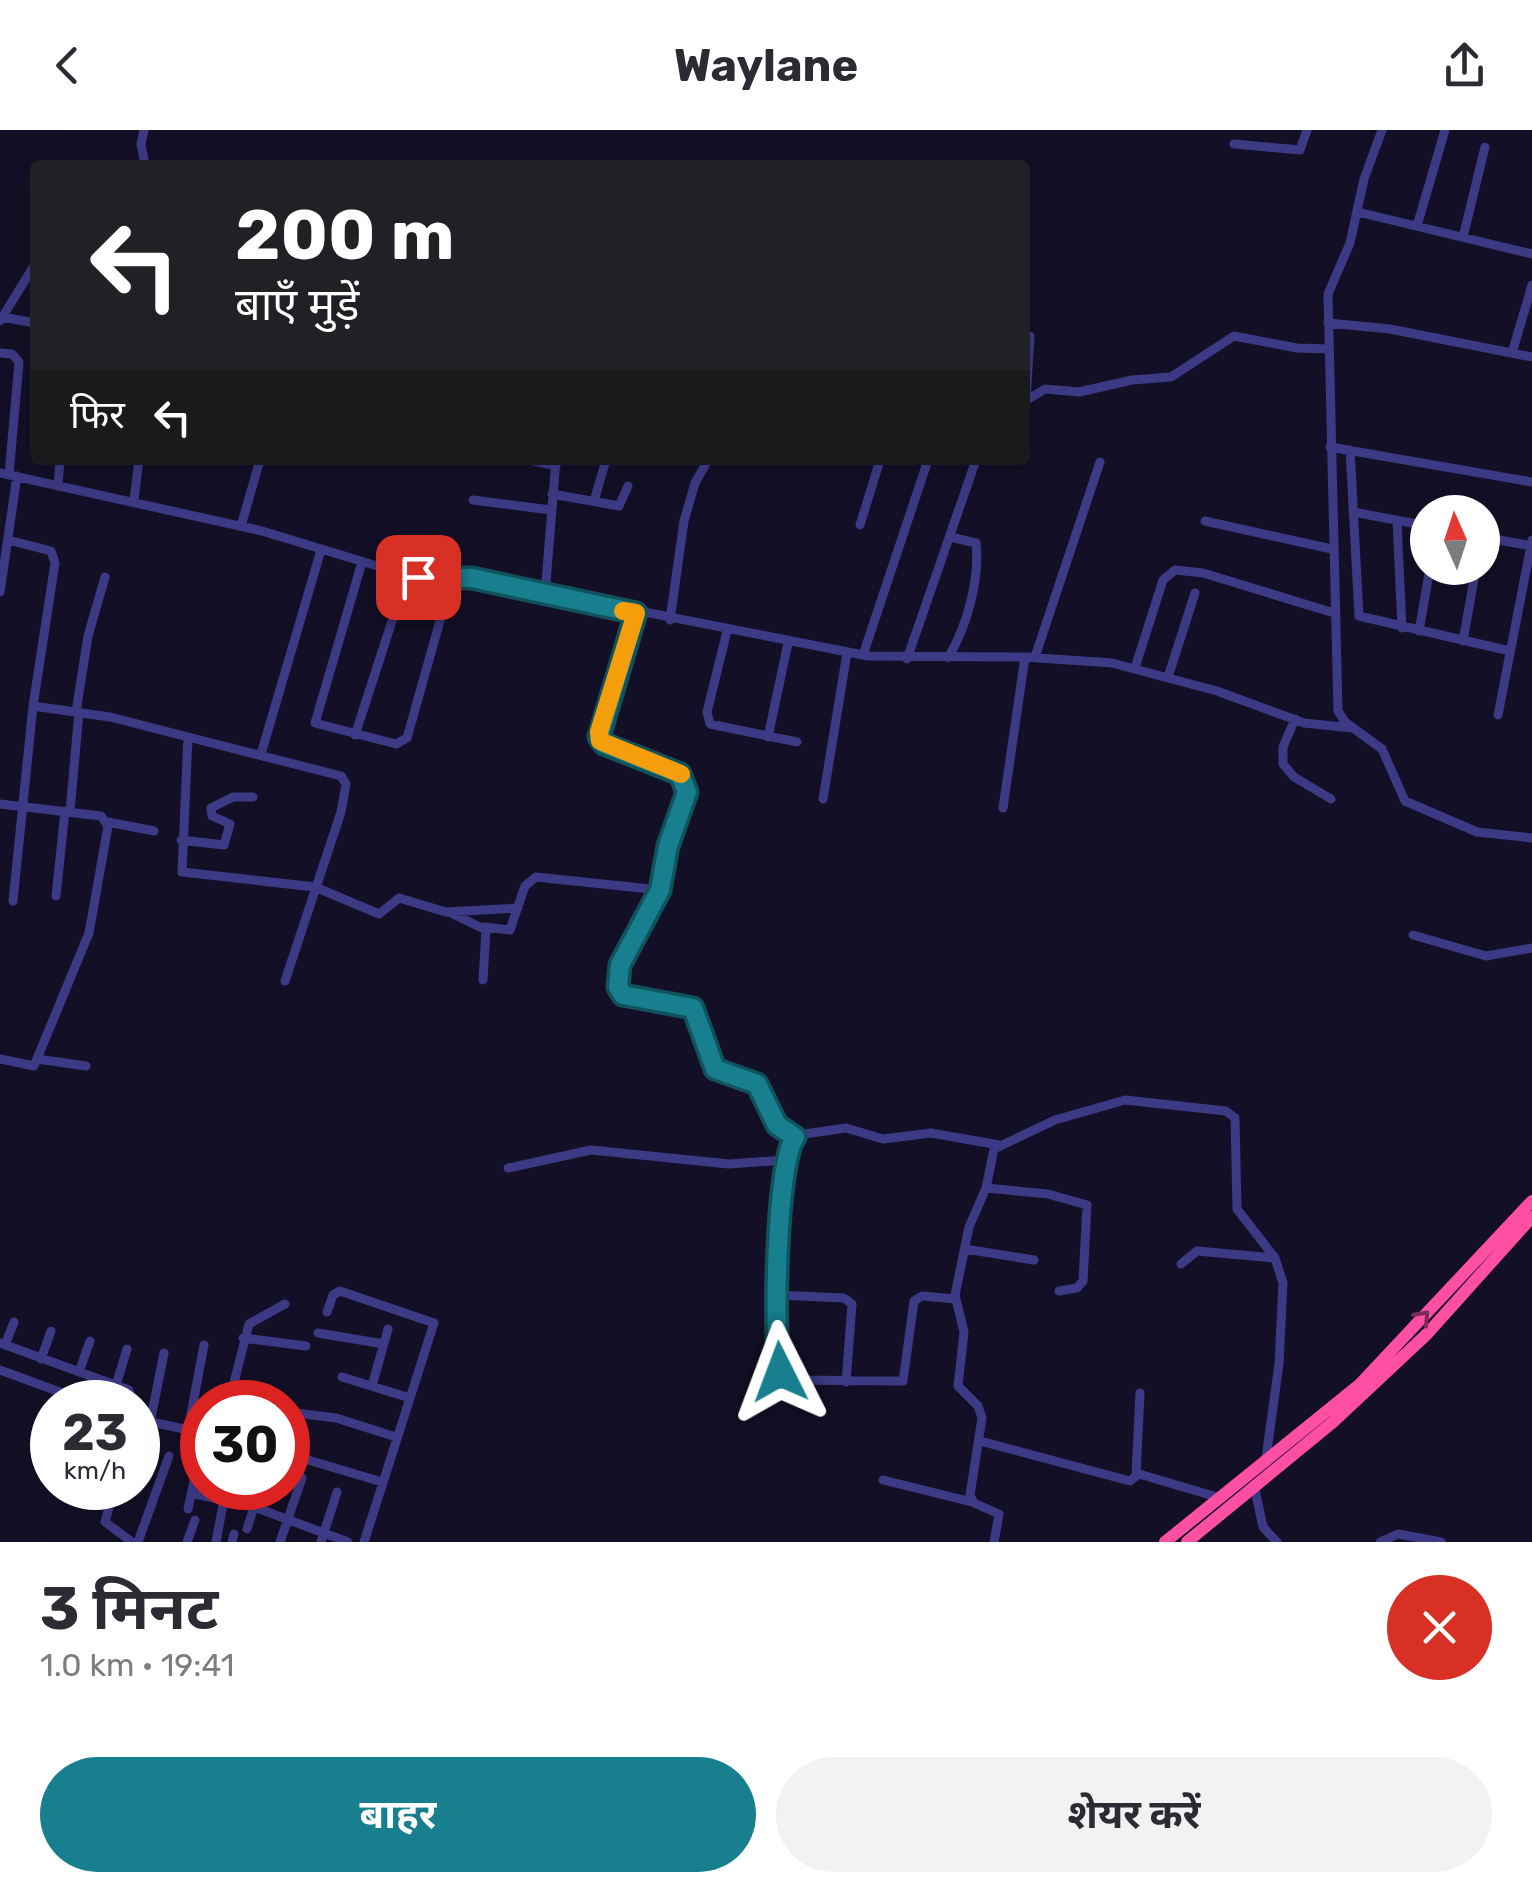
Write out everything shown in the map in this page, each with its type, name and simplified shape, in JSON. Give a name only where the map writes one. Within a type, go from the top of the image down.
[{"type":"highway","points":[[1165,1542],[1359,1385],[1532,1200]]},
{"type":"highway","points":[[1187,1542],[1333,1422],[1426,1334],[1532,1218]]},
{"type":"street","points":[[144,130],[140,144],[144,160]]},
{"type":"street","points":[[1234,144],[1300,150],[1307,130]]},
{"type":"street","points":[[1382,130],[1350,242],[1329,288],[1337,706],[1352,728],[1382,749],[1405,800],[1477,832],[1532,838]]},
{"type":"street","points":[[1417,226],[1445,130]]},
{"type":"street","points":[[1463,237],[1484,147]]},
{"type":"street","points":[[1358,212],[1532,254]]},
{"type":"street","points":[[30,272],[1,319],[30,322]]},
{"type":"street","points":[[1512,353],[1532,285]]},
{"type":"street","points":[[1328,324],[1390,330],[1532,357]]},
{"type":"street","points":[[1030,397],[1045,388],[1079,392],[1132,380],[1171,377],[1234,336],[1296,348],[1329,349]]},
{"type":"street","points":[[0,353],[12,354],[20,362],[9,475],[8,540],[0,592]]},
{"type":"street","points":[[1330,447],[1532,482]]},
{"type":"street","points":[[1350,450],[1359,616],[1510,650]]},
{"type":"street","points":[[1003,808],[1030,657],[1100,462]]},
{"type":"street","points":[[58,486],[60,465]]},
{"type":"street","points":[[134,500],[138,465]]},
{"type":"street","points":[[241,526],[259,465]]},
{"type":"street","points":[[545,594],[556,465]]},
{"type":"street","points":[[594,501],[605,465]]},
{"type":"street","points":[[670,620],[684,521],[695,483],[705,465]]},
{"type":"street","points":[[860,524],[878,465]]},
{"type":"street","points":[[863,655],[926,465]]},
{"type":"street","points":[[907,659],[974,465]]},
{"type":"street","points":[[9,475],[241,526],[407,575],[472,578],[847,653],[907,659],[1030,657],[1135,668],[1295,720],[1352,728]]},
{"type":"street","points":[[552,494],[619,506],[628,486]]},
{"type":"street","points":[[473,500],[550,510]]},
{"type":"street","points":[[1353,512],[1410,523]]},
{"type":"street","points":[[1206,521],[1332,549]]},
{"type":"street","points":[[1397,521],[1402,628]]},
{"type":"street","points":[[948,658],[958,640],[977,577],[977,545],[950,536]]},
{"type":"street","points":[[8,540],[51,551],[55,558],[33,706],[13,901]]},
{"type":"street","points":[[1498,715],[1532,544],[1500,540]]},
{"type":"street","points":[[261,754],[321,550]]},
{"type":"street","points":[[362,562],[316,722],[396,744],[407,738],[452,578]]},
{"type":"street","points":[[1135,668],[1163,580],[1175,570],[1203,573],[1334,613]]},
{"type":"street","points":[[355,735],[407,575]]},
{"type":"street","points":[[56,896],[88,636],[105,577]]},
{"type":"street","points":[[1419,632],[1427,585]]},
{"type":"street","points":[[1462,640],[1473,585]]},
{"type":"street","points":[[1168,677],[1195,593]]},
{"type":"street","points":[[636,613],[599,737],[604,744],[672,769],[688,784],[660,890],[620,967],[618,987],[623,995],[693,1008],[710,1062],[722,1074],[757,1084],[777,1125],[795,1137]]},
{"type":"street","points":[[727,632],[707,718],[720,728],[798,742]]},
{"type":"street","points":[[768,737],[788,643]]},
{"type":"street","points":[[823,799],[847,653]]},
{"type":"street","points":[[33,706],[78,712],[261,754],[336,772],[344,780],[341,812],[285,980]]},
{"type":"street","points":[[1295,720],[1284,747],[1283,764],[1294,777],[1330,798]]},
{"type":"street","points":[[188,737],[180,867],[186,873],[315,887],[378,914],[399,898],[451,912],[485,927],[508,930],[525,886],[536,877],[660,890]]},
{"type":"street","points":[[181,840],[224,845],[230,824],[212,816],[211,808],[233,797],[253,797]]},
{"type":"street","points":[[0,804],[102,816],[108,822],[154,830]]},
{"type":"street","points":[[0,1059],[32,1068],[37,1059],[89,933],[108,822]]},
{"type":"street","points":[[451,912],[518,908]]},
{"type":"street","points":[[483,980],[485,927]]},
{"type":"street","points":[[1413,935],[1495,957],[1532,948]]},
{"type":"street","points":[[37,1059],[86,1066]]},
{"type":"street","points":[[974,1502],[970,1490],[980,1442],[980,1412],[958,1386],[964,1325],[955,1299],[965,1249],[986,1188],[991,1154],[999,1144],[1054,1120],[1125,1100],[1226,1112],[1236,1126],[1237,1209],[1275,1258],[1282,1283],[1266,1458]]},
{"type":"street","points":[[955,1299],[922,1296],[914,1301],[903,1381],[801,1382],[783,1376],[778,1365],[777,1295],[785,1160],[795,1137],[817,1130],[853,1128],[883,1139],[931,1133],[999,1144]]},
{"type":"street","points":[[508,1168],[590,1150],[729,1164],[785,1160]]},
{"type":"street","points":[[986,1188],[1048,1194],[1087,1205],[1082,1285],[1059,1291]]},
{"type":"street","points":[[965,1249],[1034,1260]]},
{"type":"street","points":[[1181,1264],[1196,1252],[1275,1258]]},
{"type":"street","points":[[327,1312],[333,1295],[340,1292],[434,1323],[364,1542]]},
{"type":"street","points":[[777,1295],[844,1298],[852,1304],[846,1382]]},
{"type":"street","points":[[234,1380],[243,1338],[252,1320],[285,1304]]},
{"type":"street","points":[[14,1322],[3,1344],[100,1380]]},
{"type":"street","points":[[372,1386],[388,1329]]},
{"type":"street","points":[[41,1358],[51,1331]]},
{"type":"street","points":[[318,1333],[384,1344]]},
{"type":"street","points":[[243,1338],[306,1346]]},
{"type":"street","points":[[79,1372],[90,1341]]},
{"type":"street","points":[[197,1380],[204,1345]]},
{"type":"street","points":[[118,1380],[127,1349]]},
{"type":"street","points":[[159,1380],[164,1353]]},
{"type":"street","points":[[0,1370],[30,1381]]},
{"type":"street","points":[[342,1377],[410,1398]]},
{"type":"street","points":[[980,1442],[1130,1482],[1136,1474],[1140,1394]]},
{"type":"street","points":[[310,1415],[336,1418],[396,1437]]},
{"type":"street","points":[[108,1510],[105,1522],[135,1542],[169,1456]]},
{"type":"street","points":[[310,1461],[382,1482]]},
{"type":"street","points":[[1136,1474],[1185,1484],[1217,1497]]},
{"type":"street","points":[[882,1480],[974,1502],[1000,1514],[994,1542]]},
{"type":"street","points":[[1254,1485],[1266,1537],[1278,1542]]},
{"type":"street","points":[[322,1537],[337,1492]]},
{"type":"street","points":[[216,1542],[222,1510]]},
{"type":"street","points":[[247,1529],[253,1510]]},
{"type":"street","points":[[262,1510],[322,1537],[348,1542]]},
{"type":"street","points":[[280,1542],[291,1510]]},
{"type":"street","points":[[187,1542],[195,1520]]},
{"type":"street","points":[[1380,1542],[1398,1534],[1441,1542]]},
{"type":"slow traffic","points":[[623,611],[636,613],[599,732],[600,741],[681,774]]},
{"type":"route","points":[[418,577],[472,578],[636,613],[599,732],[600,741],[672,769],[688,784],[668,846],[660,890],[620,965],[618,987],[623,995],[693,1008],[715,1069],[753,1080],[777,1125],[795,1137],[785,1160],[777,1295],[780,1372]]}]
